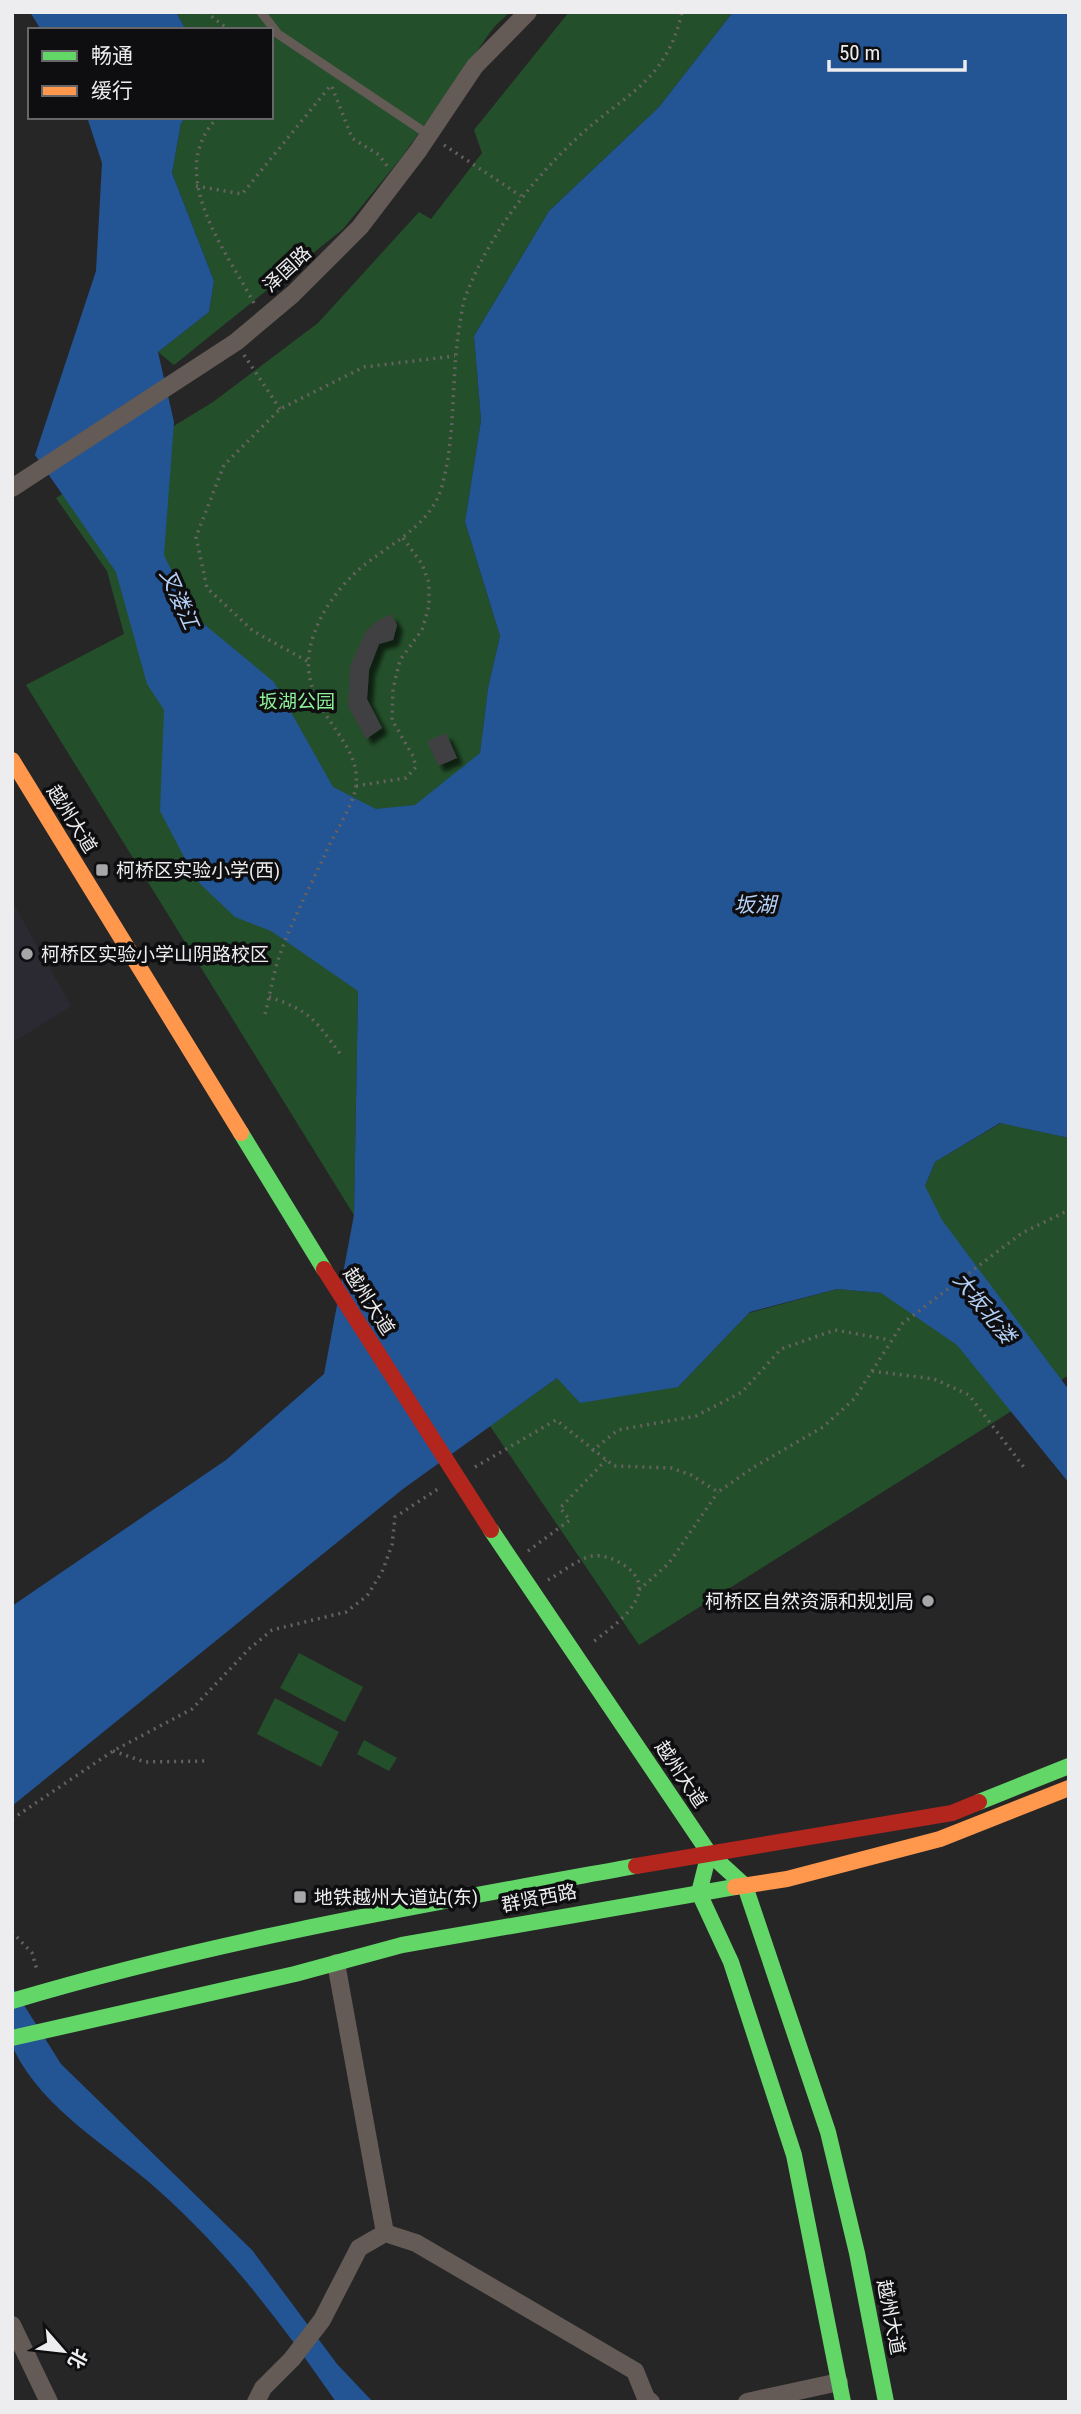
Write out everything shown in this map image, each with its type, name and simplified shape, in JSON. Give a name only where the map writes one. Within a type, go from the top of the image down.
[{"type":"main road","name":"越州大道","points":[[12,760],[324,1269],[491,1531],[709,1853],[745,1886],[828,2132],[857,2253],[886,2402]]},
{"type":"main road","name":"群贤西路","points":[[18,1999],[92,1977],[338,1920],[709,1853],[952,1813],[1069,1766]]},
{"type":"main road","name":"群贤西路","points":[[12,2038],[336,1963],[401,1945],[786,1879],[940,1839],[1069,1788]]},
{"type":"main road","points":[[709,1853],[699,1893],[731,1962],[794,2155],[843,2402]]},
{"type":"street","name":"泽国路","points":[[12,488],[236,342],[262,320],[360,227],[429,135],[475,66],[528,12]]},
{"type":"street","points":[[336,1963],[386,2234]]},
{"type":"street","points":[[256,2402],[263,2388],[292,2359],[322,2320],[359,2248],[386,2234],[416,2243],[635,2371],[646,2398],[651,2402]]},
{"type":"street","points":[[12,2325],[49,2402]]},
{"type":"street","points":[[747,2402],[839,2382]]},
{"type":"lane","points":[[261,12],[278,34],[429,135]]},
{"type":"path","points":[[206,12],[226,28]]},
{"type":"path","points":[[265,1014],[279,957],[356,786],[351,755],[315,700],[307,661],[314,634],[327,606],[353,575],[403,538],[428,511],[441,489],[450,443],[455,356],[465,297],[494,238],[521,196],[578,137],[655,74],[677,38],[682,12]]},
{"type":"path","points":[[196,186],[242,194],[331,85],[352,138],[379,155],[397,179]]},
{"type":"path","points":[[217,119],[196,158],[196,186],[201,206],[262,320]]},
{"type":"path","points":[[429,135],[521,196]]},
{"type":"path","points":[[236,342],[280,409]]},
{"type":"path","points":[[307,661],[253,631],[207,588],[196,537],[224,465],[280,409],[364,367],[455,356]]},
{"type":"path","points":[[356,786],[406,778],[416,767],[413,756],[392,720],[393,689],[401,660],[422,630],[429,606],[429,583],[422,564],[403,538]]},
{"type":"path","points":[[269,997],[300,1008],[319,1026],[341,1055]]},
{"type":"path","points":[[576,1656],[632,1610],[639,1590],[669,1563],[718,1492],[754,1467],[823,1427],[854,1399],[903,1323],[1022,1233],[1069,1210]]},
{"type":"path","points":[[592,1451],[618,1430],[696,1416],[742,1392],[781,1349],[835,1331],[890,1340]]},
{"type":"path","points":[[872,1371],[934,1379],[969,1395],[1026,1470]]},
{"type":"path","points":[[468,1471],[556,1420],[614,1466],[671,1468],[691,1475],[718,1492]]},
{"type":"path","points":[[513,1562],[570,1520],[559,1508],[606,1460]]},
{"type":"path","points":[[12,1819],[113,1751],[192,1709],[249,1649],[272,1630],[346,1612],[367,1596],[393,1545],[395,1517],[444,1485]]},
{"type":"path","points":[[531,1590],[592,1556],[618,1560],[636,1575],[639,1590]]},
{"type":"path","points":[[113,1751],[145,1762],[209,1760]]},
{"type":"path","points":[[12,1932],[32,1953],[43,1991]]},
{"type":"shaded area","name":"柯桥区实验小学山阴路校区","points":[[12,901],[71,1006],[12,1043]]},
{"type":"green space","points":[[176,12],[510,12],[494,27],[401,158],[343,229],[174,365],[158,352],[209,312],[214,281],[172,173],[181,123],[184,119],[273,119],[273,28],[185,28]]},
{"type":"green space","name":"坂湖公园","points":[[569,12],[733,12],[659,107],[549,211],[474,336],[481,420],[465,522],[500,636],[488,688],[480,753],[358,991],[354,1215],[26,685],[124,634],[107,571],[56,498],[213,402],[318,323],[419,212],[431,219],[482,153],[474,130]]},
{"type":"green space","points":[[1001,1123],[1069,1138],[1069,1375],[639,1645],[490,1426],[557,1378],[678,1387],[749,1313],[837,1289],[881,1293],[935,1162]]},
{"type":"green space","points":[[299,1653],[363,1687],[345,1722],[280,1688]]},
{"type":"green space","points":[[275,1698],[339,1732],[321,1767],[257,1734]]},
{"type":"green space","points":[[364,1740],[397,1758],[389,1771],[357,1754]]},
{"type":"water","points":[[30,12],[176,12],[185,28],[40,28]]},
{"type":"water","name":"坂湖","points":[[733,12],[1069,12],[1069,1138],[1000,1123],[935,1162],[925,1186],[942,1220],[1069,1390],[1069,1483],[957,1345],[881,1293],[837,1289],[750,1312],[678,1387],[580,1403],[557,1378],[403,1489],[12,1806],[12,1606],[226,1460],[324,1374],[354,1215],[358,991],[271,931],[235,917],[196,880],[160,811],[164,710],[147,684],[116,572],[35,455],[96,271],[102,163],[88,119],[184,119],[181,123],[172,173],[214,281],[209,312],[158,352],[174,422],[164,555],[193,615],[274,682],[333,787],[376,809],[415,805],[480,753],[488,688],[500,636],[465,522],[481,420],[474,336],[549,211],[659,107]]},
{"type":"water","points":[[12,1986],[61,2064],[252,2250],[337,2364],[373,2402],[336,2402],[275,2317],[208,2238],[158,2190],[60,2110],[42,2091],[27,2072],[12,2044]]},
{"type":"building","points":[[391,614],[397,625],[393,640],[379,644],[369,670],[367,699],[382,728],[366,739],[348,706],[350,666],[366,631]]},
{"type":"building","points":[[446,733],[457,758],[438,766],[427,741]]},
{"type":"traffic: fast","points":[[241,1133],[324,1269]]},
{"type":"traffic: fast","points":[[491,1530],[709,1853],[745,1886],[828,2132],[857,2253],[886,2402]]},
{"type":"traffic: fast","points":[[979,1802],[1069,1766]]},
{"type":"traffic: fast","points":[[709,1853],[699,1893],[731,1962],[794,2155],[843,2402]]},
{"type":"traffic: fast","points":[[12,2001],[244,1941],[636,1866]]},
{"type":"traffic: fast","points":[[12,2038],[295,1974],[402,1945],[735,1887]]},
{"type":"traffic: slow","points":[[12,760],[241,1133]]},
{"type":"traffic: slow","points":[[735,1887],[787,1879],[940,1839],[1069,1788]]},
{"type":"traffic: jam","points":[[324,1269],[491,1530]]},
{"type":"traffic: jam","points":[[636,1866],[952,1813],[979,1802]]},
{"type":"place","name":"柯桥区实验小学(西)","points":[[102,870]]},
{"type":"place","name":"柯桥区实验小学山阴路校区","points":[[27,954]]},
{"type":"place","name":"柯桥区自然资源和规划局","points":[[928,1601]]},
{"type":"place","name":"地铁越州大道站(东)","points":[[300,1897]]},
{"type":"water label","name":"叉溇江","points":[[179,599]]},
{"type":"water label","name":"大坂北溇","points":[[984,1308]]}]
